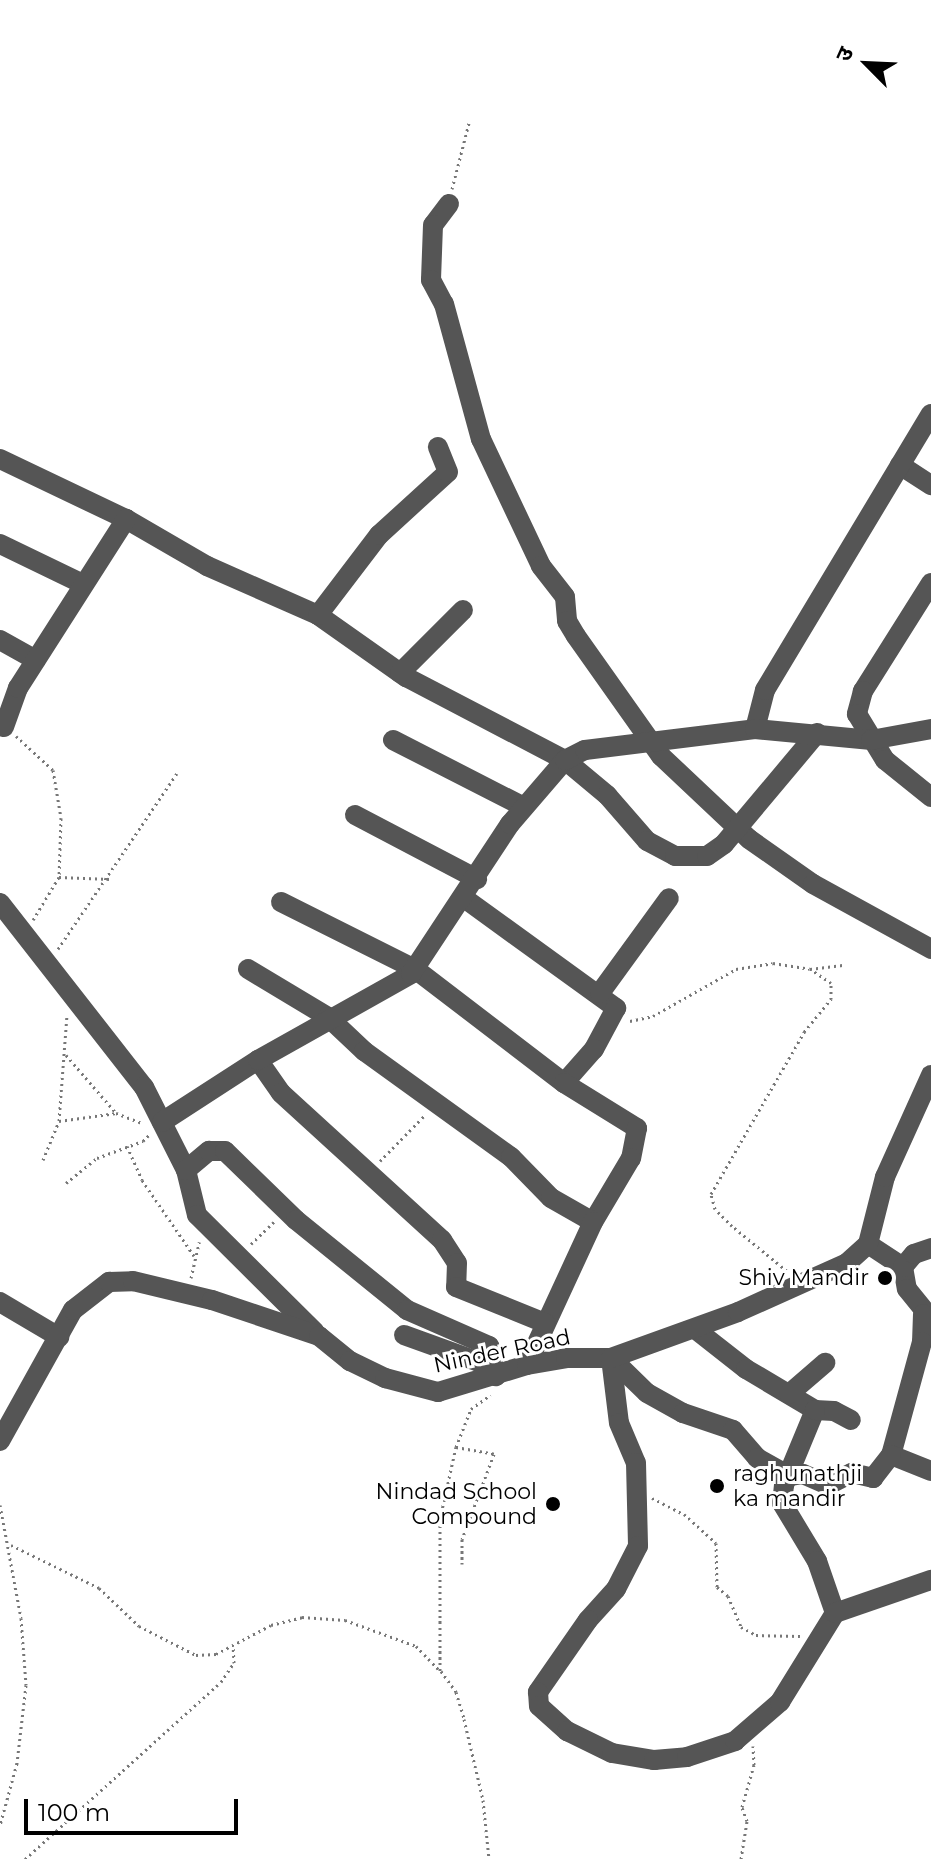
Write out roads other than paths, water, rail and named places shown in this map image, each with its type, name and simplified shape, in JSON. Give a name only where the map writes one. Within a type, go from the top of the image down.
[{"type":"street","points":[[449,204],[433,225],[431,280],[444,304],[481,439],[541,566],[565,597],[567,621],[649,740],[737,829],[813,884],[931,949]]},
{"type":"street","points":[[755,729],[765,690],[931,414]]},
{"type":"street","points":[[318,615],[379,535],[448,472],[438,447]]},
{"type":"street","points":[[0,459],[126,519],[207,566],[318,615],[400,673],[565,760],[607,795],[660,851],[707,856],[737,829],[817,733]]},
{"type":"street","points":[[900,465],[931,485]]},
{"type":"street","points":[[4,727],[18,688],[126,519]]},
{"type":"street","points":[[0,544],[83,584]]},
{"type":"street","points":[[931,583],[863,691],[857,714],[885,760],[931,797]]},
{"type":"street","points":[[400,673],[463,610]]},
{"type":"street","points":[[0,640],[36,660]]},
{"type":"street","points":[[162,1122],[258,1060],[333,1022],[415,969],[524,807],[565,760],[585,750],[755,729],[871,740],[931,729]]},
{"type":"street","points":[[393,740],[524,807]]},
{"type":"street","points":[[355,815],[477,879]]},
{"type":"street","points":[[464,898],[600,993],[616,1008],[615,1017],[564,1083]]},
{"type":"street","points":[[600,993],[669,898]]},
{"type":"street","points":[[281,902],[415,969],[564,1083],[637,1128],[631,1158],[593,1222],[527,1365]]},
{"type":"street","points":[[0,903],[26,932],[144,1087],[186,1170],[197,1215],[319,1336]]},
{"type":"street","points":[[248,969],[333,1022],[435,1106],[511,1157],[551,1198],[593,1222]]},
{"type":"street","points":[[258,1060],[281,1093],[442,1240],[457,1263],[456,1287],[545,1323]]},
{"type":"street","points":[[611,1358],[647,1393],[683,1413],[733,1430],[757,1458],[790,1476],[803,1474],[828,1485],[852,1473],[873,1478],[891,1455],[927,1317],[907,1289],[903,1267],[868,1244],[885,1177],[930,1080]]},
{"type":"street","points":[[186,1170],[209,1151],[225,1151],[285,1210],[419,1318],[489,1346],[495,1384]]},
{"type":"street","name":"Ninder Road","points":[[0,1441],[73,1310],[109,1282],[133,1281],[319,1336],[350,1361],[413,1388],[438,1392],[495,1384],[527,1365],[566,1358],[611,1358],[695,1329],[803,1283],[847,1263],[868,1244]]},
{"type":"street","points":[[903,1267],[914,1254],[931,1248]]},
{"type":"street","points":[[0,1302],[59,1337]]},
{"type":"street","points":[[695,1329],[746,1369],[815,1410],[834,1411],[851,1420]]},
{"type":"street","points":[[404,1335],[479,1362],[495,1384]]},
{"type":"street","points":[[611,1358],[619,1423],[636,1463],[638,1546],[616,1589],[568,1646],[538,1692],[539,1706],[567,1731],[612,1753],[654,1760],[687,1757],[747,1733],[780,1702],[835,1613],[930,1574]]},
{"type":"street","points":[[789,1394],[825,1363]]},
{"type":"street","points":[[815,1410],[782,1503],[817,1561],[835,1613]]},
{"type":"street","points":[[891,1455],[931,1471]]},
{"type":"place","name":"Shiv Mandir","points":[[885,1278]]},
{"type":"place","name":"raghunathji ka mandir","points":[[717,1486]]},
{"type":"place","name":"Nindad School Compound","points":[[553,1504]]}]
